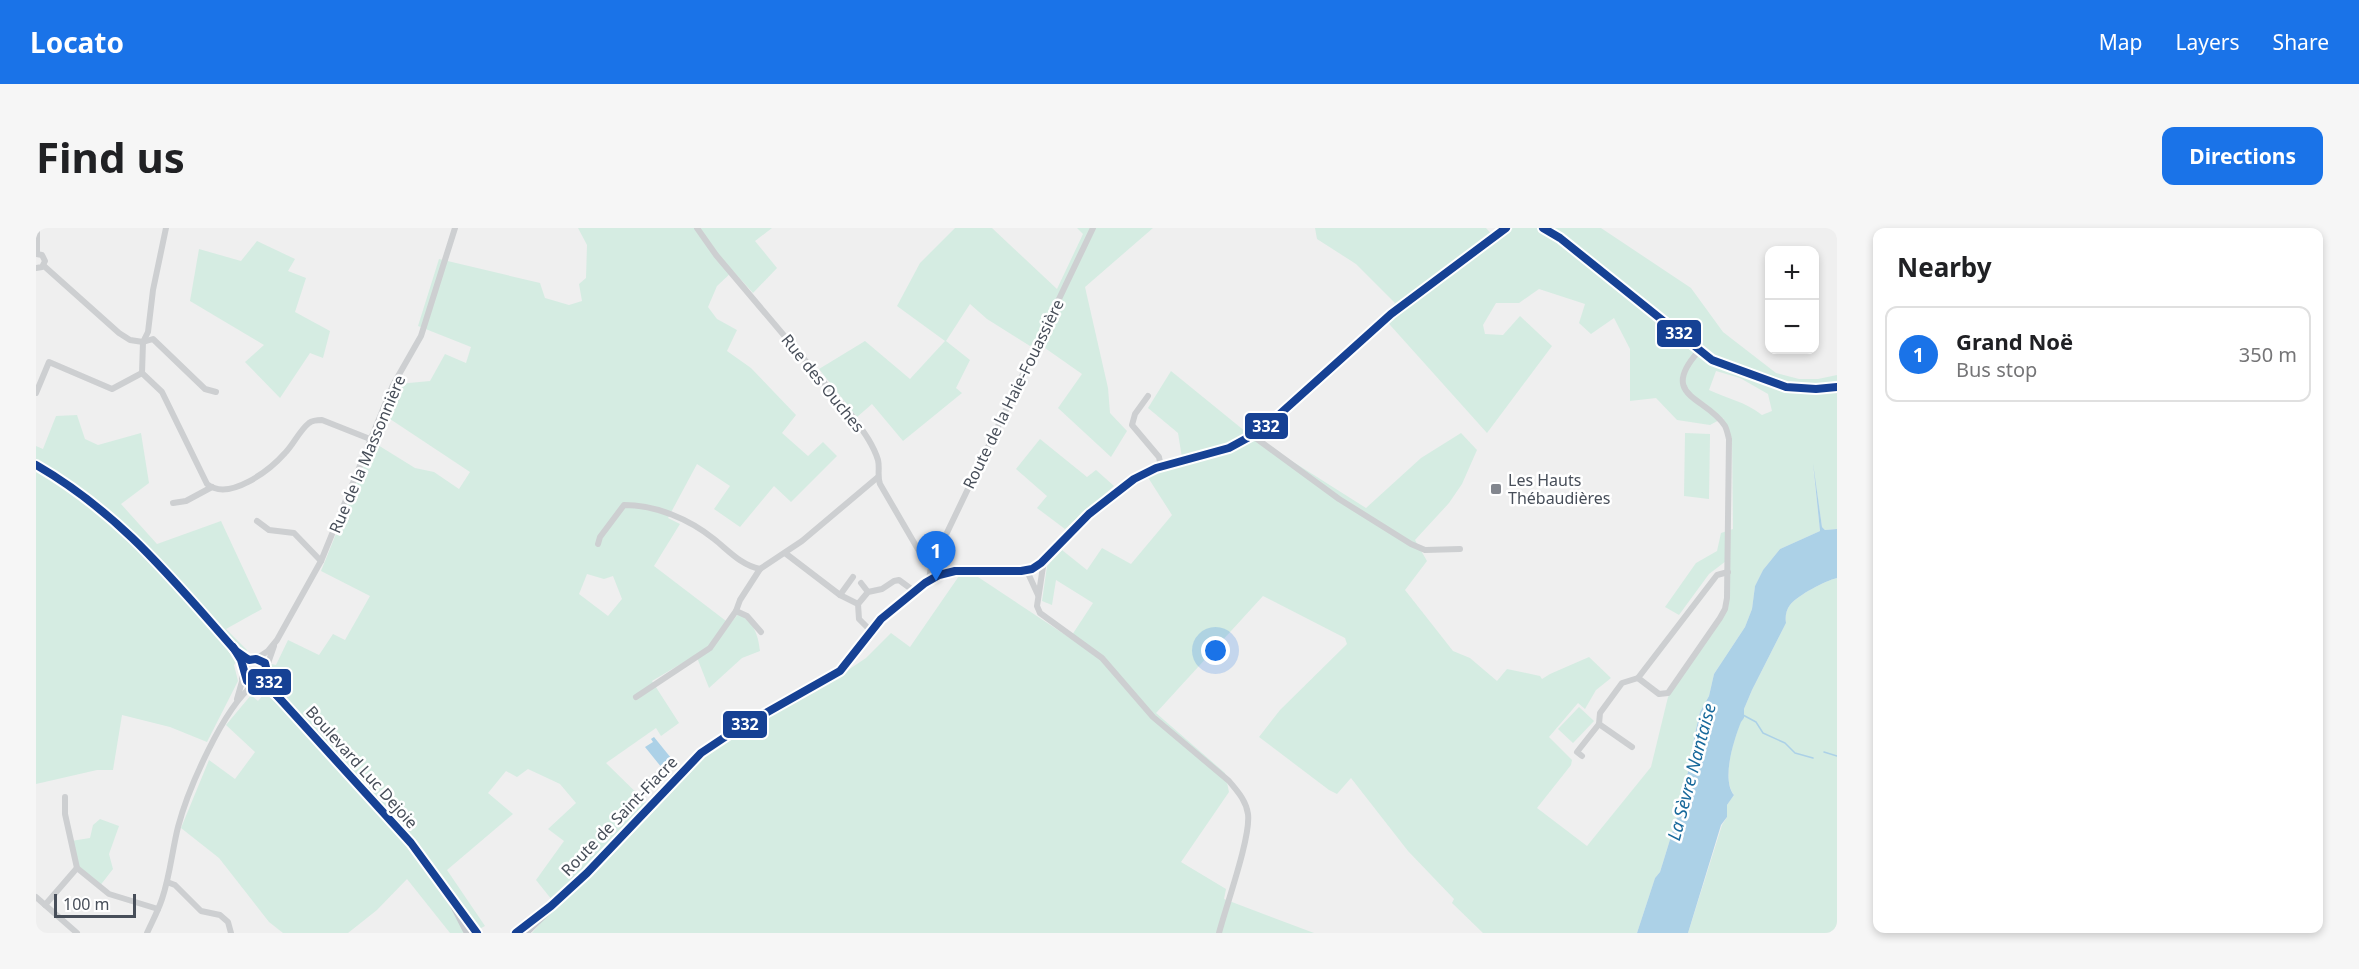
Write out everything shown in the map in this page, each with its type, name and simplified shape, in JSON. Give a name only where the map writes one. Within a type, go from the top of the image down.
[{"type":"main road","points":[[1029,570],[1044,560],[1106,499],[1134,479],[1161,467],[1219,452],[1253,436],[1275,419],[1391,314],[1506,228]]},
{"type":"main road","points":[[1543,228],[1560,238],[1698,352],[1728,368],[1786,387],[1816,389],[1837,387]]},
{"type":"main road","points":[[36,465],[87,496],[120,524],[236,651],[250,662],[262,661],[267,666],[261,682]]},
{"type":"main road","name":"Route de Saint-Fiacre","points":[[525,933],[611,849],[701,753],[734,731],[840,671],[870,630],[929,580],[955,571],[1029,570]]},
{"type":"main road","points":[[243,678],[250,662]]},
{"type":"main road","name":"Boulevard Luc Dejoie","points":[[243,678],[261,682],[271,688],[411,843],[477,933]]},
{"type":"main road","name":"Boulevard Luc Dejoie","points":[[450,897],[468,933]]},
{"type":"main road","name":"Route de Saint-Fiacre","points":[[516,933],[551,906]]},
{"type":"street","points":[[36,278],[44,256],[37,253],[37,228]]},
{"type":"street","points":[[166,228],[153,290],[148,332],[143,342],[142,373],[162,392],[203,479],[210,489]]},
{"type":"street","name":"Rue de la Massonnière","points":[[267,666],[277,640],[321,561],[337,526],[393,385],[421,336],[455,228]]},
{"type":"street","name":"Rue des Ouches","points":[[697,228],[716,255],[853,417],[873,445],[879,463],[878,477],[919,551],[933,561]]},
{"type":"street","name":"Route de la Haie-Fouassière","points":[[929,580],[933,561],[1093,228]]},
{"type":"street","points":[[39,268],[118,333],[130,340],[143,342],[153,339],[205,389],[216,392]]},
{"type":"street","points":[[1638,678],[1659,694],[1668,693],[1725,609],[1728,572],[1729,440],[1723,424],[1694,401],[1685,389],[1685,372],[1698,352]]},
{"type":"street","points":[[36,393],[49,362],[112,388],[142,373]]},
{"type":"street","points":[[1148,396],[1135,414],[1132,425],[1159,457],[1161,467]]},
{"type":"street","points":[[173,503],[186,501],[210,489],[233,488],[268,470],[309,423],[315,420],[322,420],[370,439]]},
{"type":"street","points":[[1253,436],[1339,499],[1411,544],[1425,550],[1460,549]]},
{"type":"street","points":[[636,697],[711,648],[760,568],[785,553],[878,477]]},
{"type":"street","points":[[598,544],[600,537],[624,505],[640,505],[690,522],[740,561],[750,567],[760,568]]},
{"type":"street","points":[[257,521],[269,530],[294,533],[321,561]]},
{"type":"street","points":[[785,553],[840,595],[858,604]]},
{"type":"street","points":[[1044,560],[1037,606],[1040,613],[1102,658],[1153,717],[1229,782],[1246,805],[1249,826],[1219,933]]},
{"type":"street","points":[[933,561],[939,575]]},
{"type":"street","points":[[1029,570],[1042,582]]},
{"type":"street","points":[[1029,570],[1038,595]]},
{"type":"street","points":[[1582,756],[1576,752],[1599,724],[1600,713],[1622,683],[1638,678],[1717,575],[1728,572]]},
{"type":"street","points":[[840,595],[853,577]]},
{"type":"street","points":[[870,630],[859,619],[858,604],[868,592],[882,589],[899,580],[914,591]]},
{"type":"street","points":[[861,583],[868,592]]},
{"type":"street","points":[[736,610],[747,616],[760,632]]},
{"type":"street","name":"Rue de la Massonnière","points":[[250,662],[268,651],[277,640]]},
{"type":"street","points":[[147,933],[167,882],[177,829],[189,795],[211,746],[236,702],[243,678]]},
{"type":"street","points":[[236,702],[261,682]]},
{"type":"street","points":[[1599,724],[1632,747]]},
{"type":"street","points":[[65,796],[65,814],[77,868],[109,894],[158,909]]},
{"type":"street","points":[[45,905],[77,868]]},
{"type":"street","points":[[167,882],[175,885],[201,911],[220,915],[228,922],[231,933]]},
{"type":"street","points":[[36,897],[77,933]]},
{"type":"green space","points":[[578,228],[772,228],[755,241],[777,268],[753,293],[733,271],[717,286],[708,307],[717,319],[737,330],[727,351],[751,368],[796,415],[782,433],[808,456],[823,442],[837,456],[791,502],[774,486],[740,527],[714,509],[730,486],[697,464],[668,518],[680,524],[654,566],[730,624],[739,613],[744,617],[754,629],[760,651],[742,658],[709,688],[696,655],[652,681],[679,723],[661,736],[656,728],[606,763],[653,809],[695,764],[721,743],[815,692],[866,658],[891,633],[910,647],[959,576],[975,575],[1070,638],[1093,603],[1056,580],[1052,605],[1042,601],[1047,566],[1062,550],[1087,570],[1102,548],[1131,564],[1172,515],[1147,476],[1183,464],[1178,433],[1148,408],[1171,371],[1246,432],[1366,508],[1421,458],[1461,433],[1477,450],[1462,484],[1449,503],[1415,540],[1427,561],[1405,590],[1453,651],[1470,658],[1497,681],[1507,669],[1540,676],[1542,679],[1589,657],[1611,678],[1596,690],[1585,709],[1578,703],[1549,737],[1572,760],[1571,765],[1537,808],[1587,846],[1651,767],[1668,697],[1728,609],[1730,558],[1709,574],[1679,615],[1665,607],[1696,563],[1717,551],[1721,533],[1733,529],[1732,439],[1723,418],[1710,425],[1677,420],[1656,398],[1630,401],[1630,349],[1614,318],[1591,334],[1579,323],[1585,304],[1539,289],[1519,303],[1496,303],[1483,325],[1485,334],[1503,335],[1520,316],[1552,346],[1487,433],[1382,316],[1395,303],[1356,264],[1317,239],[1315,228],[1486,228],[1495,238],[1513,228],[1601,228],[1691,288],[1723,332],[1776,373],[1799,379],[1818,379],[1837,375],[1837,529],[1825,530],[1822,527],[1813,465],[1820,531],[1780,549],[1763,570],[1755,586],[1752,609],[1745,627],[1714,674],[1709,696],[1700,712],[1693,754],[1681,797],[1676,801],[1677,817],[1660,872],[1655,878],[1637,933],[1483,933],[1452,903],[1454,899],[1408,851],[1351,778],[1337,794],[1259,737],[1280,710],[1347,644],[1345,638],[1263,596],[1156,713],[1225,773],[1229,792],[1181,862],[1226,889],[1224,899],[1314,933],[532,933],[556,905],[536,880],[564,841],[548,829],[576,803],[560,784],[528,769],[517,777],[506,771],[488,793],[513,814],[447,870],[485,926],[468,932],[450,933],[407,879],[377,910],[348,933],[283,933],[269,922],[219,858],[181,828],[209,760],[235,779],[255,752],[226,725],[251,695],[258,701],[274,682],[271,664],[276,665],[288,640],[319,655],[333,634],[345,640],[370,596],[321,571],[373,442],[415,468],[434,472],[459,489],[470,472],[384,415],[398,384],[430,381],[445,354],[466,363],[471,347],[418,326],[439,259],[540,283],[545,298],[569,305],[582,301],[579,284],[586,278],[587,245]],"holes":[[[1716,371],[1740,378],[1768,394],[1772,411],[1762,415],[1742,403],[1709,390]],[[587,574],[604,579],[613,576],[622,599],[608,616],[579,594]]]},
{"type":"green space","points":[[955,228],[992,228],[1057,289],[1083,234],[1077,228],[1153,228],[1085,287],[1108,388],[1110,413],[1127,431],[1111,457],[1058,408],[1082,374],[1035,341],[1030,346],[987,319],[970,304],[946,341],[970,360],[956,388],[962,393],[903,441],[872,404],[857,417],[819,369],[865,341],[910,379],[945,341],[897,306],[920,263]]},
{"type":"green space","points":[[257,241],[295,259],[288,271],[306,278],[295,312],[330,331],[323,358],[310,353],[280,398],[245,362],[264,345],[190,301],[199,249],[241,261]]},
{"type":"green space","points":[[77,415],[85,439],[98,445],[141,433],[149,483],[121,504],[157,544],[221,521],[262,609],[226,629],[247,650],[234,665],[238,681],[207,742],[170,727],[122,715],[113,770],[97,770],[36,784],[36,446],[43,449],[56,416]]},
{"type":"green space","points":[[1685,433],[1710,434],[1709,499],[1684,496]]},
{"type":"green space","points":[[1040,439],[1087,477],[1096,470],[1114,486],[1065,529],[1037,508],[1047,496],[1016,469]]},
{"type":"green space","points":[[1837,578],[1837,933],[1688,933],[1722,825],[1727,817],[1727,805],[1734,795],[1729,779],[1730,759],[1735,738],[1744,718],[1744,709],[1786,623],[1786,614],[1790,605],[1812,589]]},
{"type":"green space","points":[[1579,707],[1594,721],[1573,743],[1558,729]]},
{"type":"green space","points":[[100,819],[119,826],[109,854],[113,869],[99,887],[77,868],[71,841],[90,838],[93,825]]},
{"type":"water","name":"La Sèvre Nantaise","points":[[1813,463],[1822,527],[1825,530],[1837,529],[1837,578],[1812,589],[1790,605],[1786,614],[1786,623],[1744,709],[1744,718],[1730,759],[1730,788],[1734,795],[1727,805],[1727,817],[1721,825],[1688,933],[1637,933],[1655,878],[1660,872],[1677,817],[1676,801],[1681,797],[1693,754],[1700,712],[1709,696],[1714,674],[1745,627],[1752,609],[1755,586],[1763,570],[1780,549],[1820,531]]},
{"type":"water","points":[[654,737],[671,758],[672,764],[668,768],[662,768],[645,747],[653,742],[651,739]]},
{"type":"waterway","points":[[1743,715],[1756,722],[1763,733],[1785,743],[1795,753],[1813,758]]},
{"type":"waterway","points":[[1824,752],[1837,756]]},
{"type":"transit line","name":"332","points":[[516,933],[551,906],[587,873],[701,753],[734,731],[840,671],[881,619],[925,583],[939,575],[955,571],[1032,569],[1041,563],[1089,514],[1134,479],[1156,468],[1229,448],[1262,430],[1391,314],[1506,228]]},
{"type":"transit line","name":"332","points":[[1543,228],[1560,238],[1712,360],[1786,387],[1816,389],[1837,387]]},
{"type":"transit line","name":"332","points":[[36,465],[66,484],[120,526],[167,573],[236,651],[249,660],[256,659],[265,663],[271,689],[411,843],[477,933]]},
{"type":"transit line","name":"332","points":[[233,647],[241,660],[247,681],[253,685],[262,683],[279,697]]},
{"type":"place","name":"Les Hauts Thébaudières","points":[[1496,489]]},
{"type":"place","name":"Grand Noë","points":[[936,581]]}]
